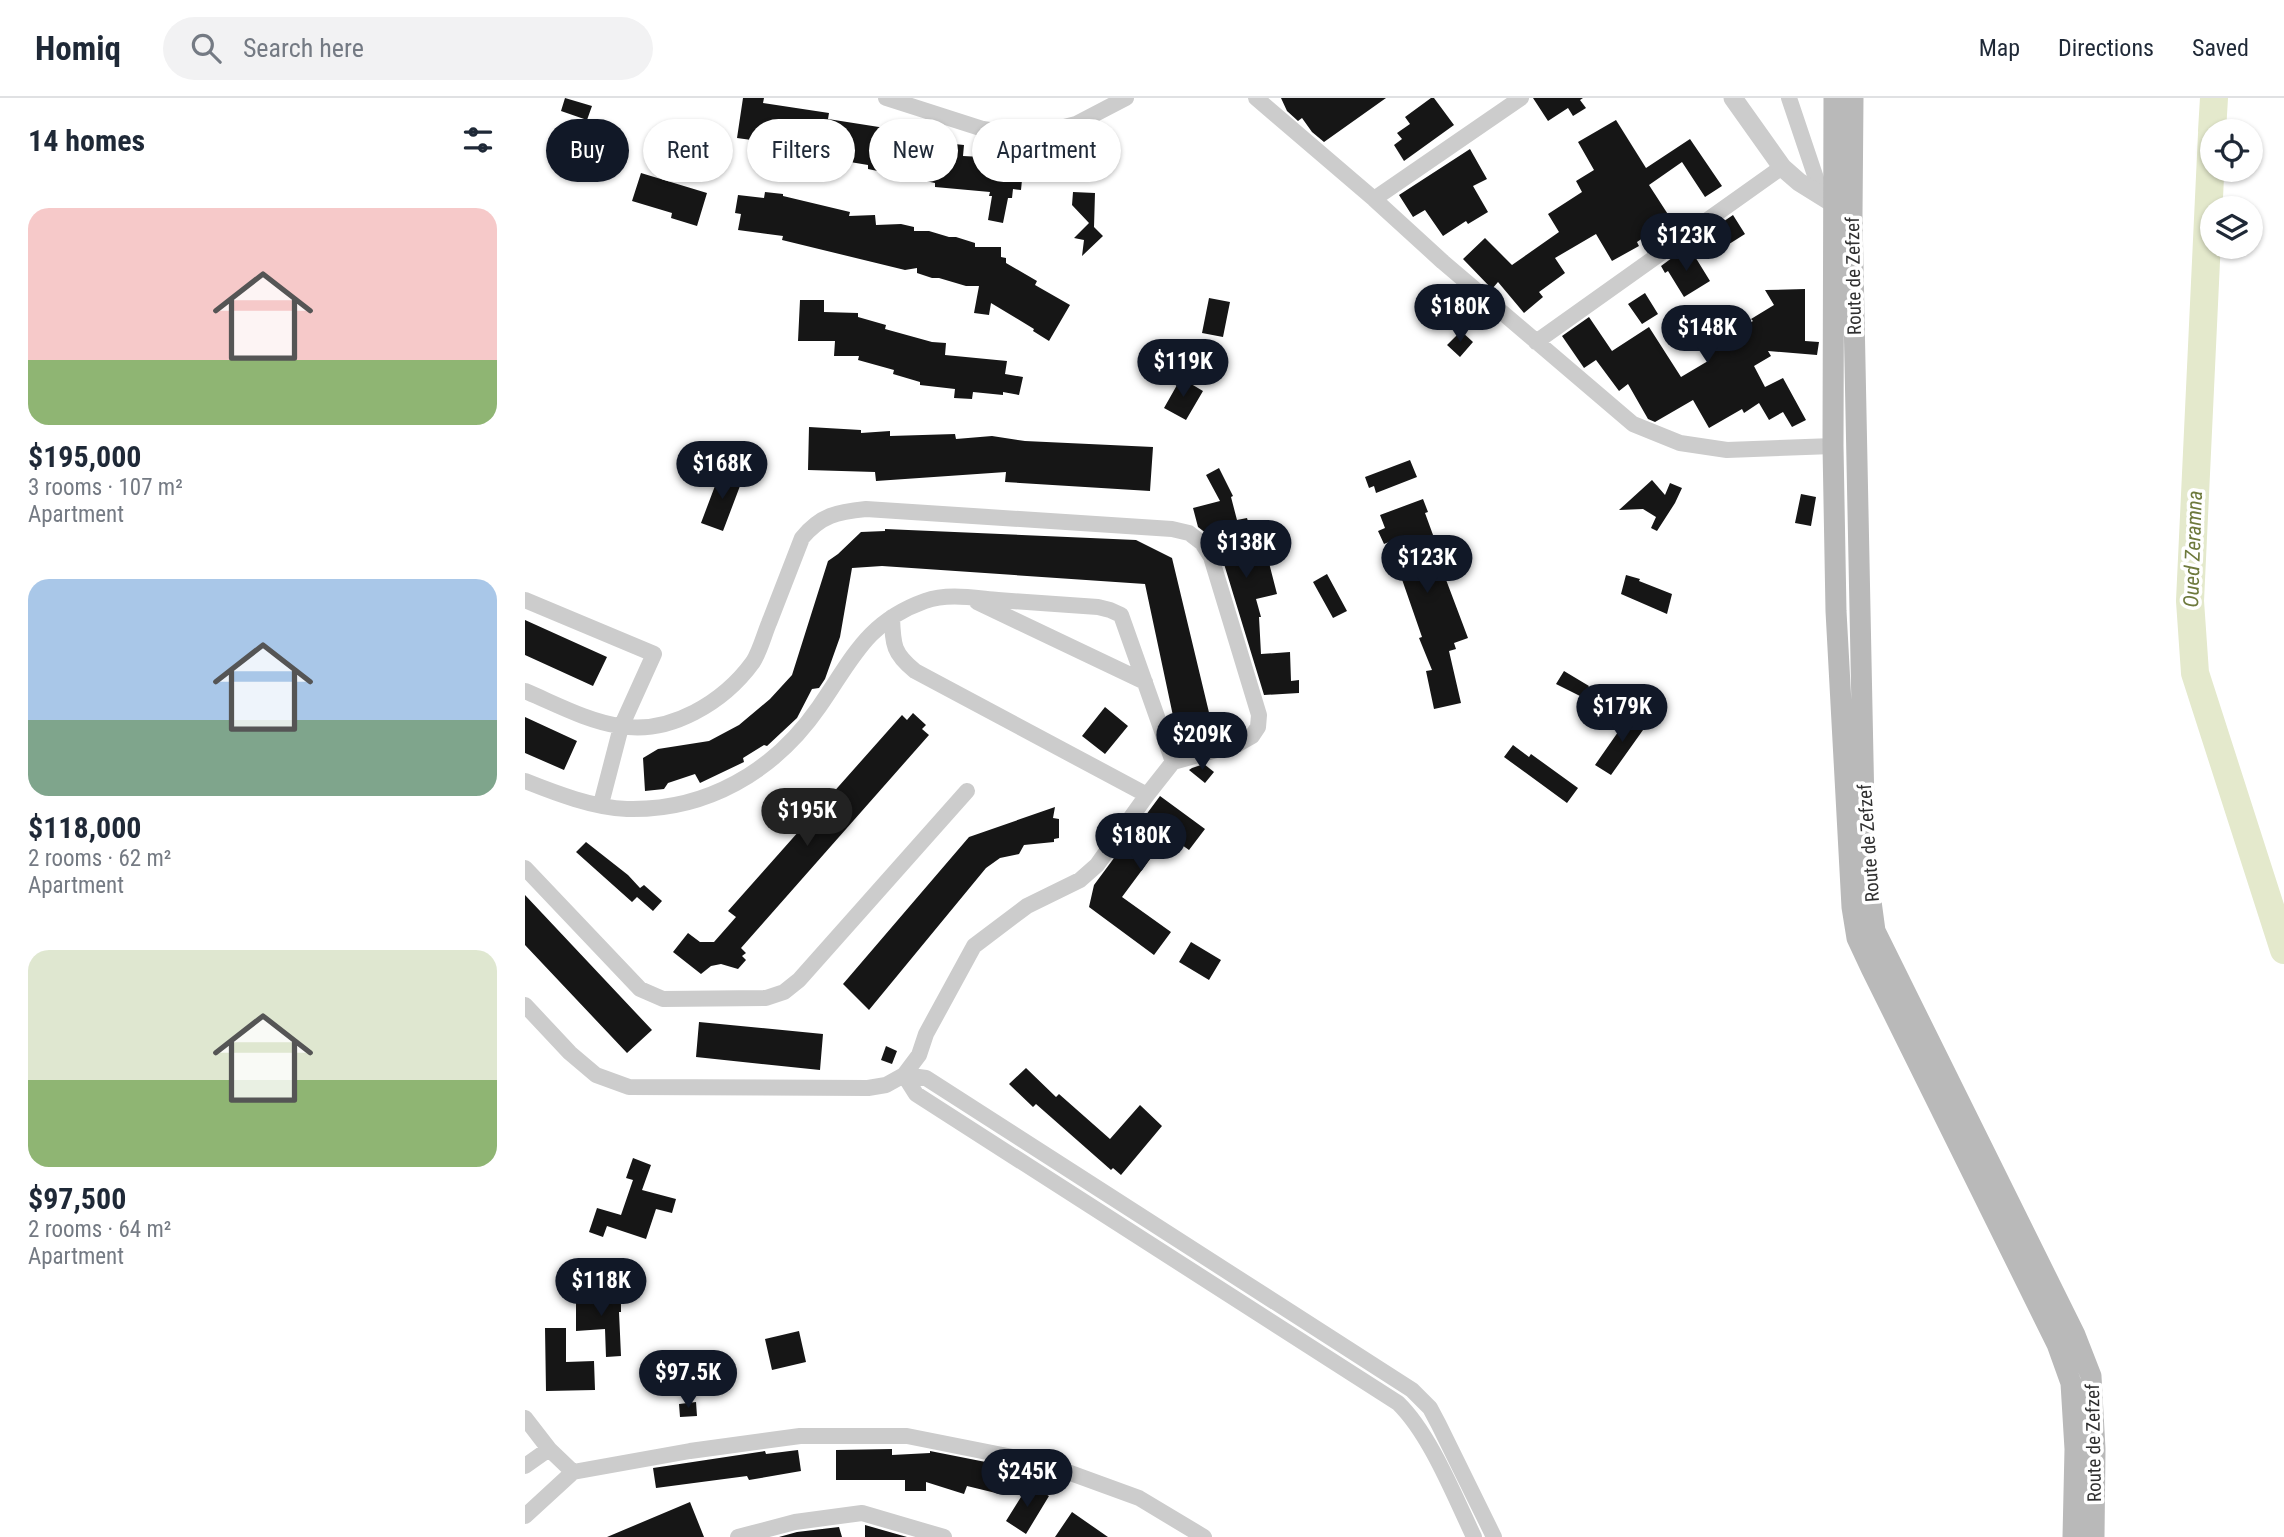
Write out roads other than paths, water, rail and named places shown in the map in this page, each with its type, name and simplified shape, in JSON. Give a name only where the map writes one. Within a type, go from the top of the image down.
[{"type":"main road","name":"Route de Zefzef","points":[[1833,98],[1827,200],[1836,611],[1852,907],[1857,938],[2057,1344],[2071,1383],[2075,1450],[2073,1537]]},
{"type":"main road","name":"Route de Zefzef","points":[[1853,98],[1852,215],[1865,857],[1875,931],[2075,1335],[2091,1376],[2095,1449],[2094,1537]]},
{"type":"street","points":[[886,98],[983,129],[1028,136],[1076,124],[1126,98]]},
{"type":"street","points":[[1256,98],[1633,424],[1680,443],[1727,450],[1833,446]]},
{"type":"street","points":[[1374,199],[1521,98]]},
{"type":"street","points":[[1734,98],[1782,167],[1799,182],[1852,215]]},
{"type":"street","points":[[1789,98],[1827,200]]},
{"type":"street","points":[[1536,342],[1782,167]]},
{"type":"street","points":[[525,691],[590,718],[621,727],[655,726],[685,717],[711,702],[733,684],[754,660],[802,538],[812,526],[828,516],[866,509],[1172,529],[1189,533],[1202,543],[1217,571],[1259,715],[1258,727],[1252,736],[1238,744],[1173,762],[1097,865],[1080,880],[1027,905],[974,946],[926,1034],[919,1055],[904,1075],[886,1085],[868,1088],[629,1087],[596,1075],[570,1053],[525,1005]]},
{"type":"street","points":[[525,781],[571,799],[625,809],[670,806],[705,797],[769,764],[818,709],[858,647],[873,631],[892,617],[926,600],[945,596],[1110,610],[1121,615],[1173,762]]},
{"type":"street","points":[[968,598],[1145,682]]},
{"type":"street","points":[[525,600],[654,653],[621,727],[601,804]]},
{"type":"street","points":[[892,617],[893,646],[901,659],[915,671],[1147,794]]},
{"type":"street","points":[[525,868],[641,989],[663,999],[766,998],[784,992],[799,980],[967,792]]},
{"type":"street","points":[[904,1075],[916,1094],[1398,1403],[1413,1417],[1424,1435],[1474,1537]]},
{"type":"street","points":[[904,1075],[926,1078],[1412,1390],[1430,1408],[1440,1425],[1494,1537]]},
{"type":"street","points":[[525,1418],[549,1449],[573,1472]]},
{"type":"street","points":[[525,1516],[573,1472],[596,1466],[800,1436],[907,1436],[1043,1462],[1139,1498],[1204,1537]]},
{"type":"street","points":[[525,1466],[549,1449]]},
{"type":"street","points":[[738,1537],[795,1522],[862,1513],[944,1537]]},
{"type":"waterway","name":"Oued Zeramna","points":[[2213,119],[2214,98]]},
{"type":"waterway","name":"Oued Zeramna","points":[[2210,182],[2190,601],[2195,673],[2284,950]]}]
